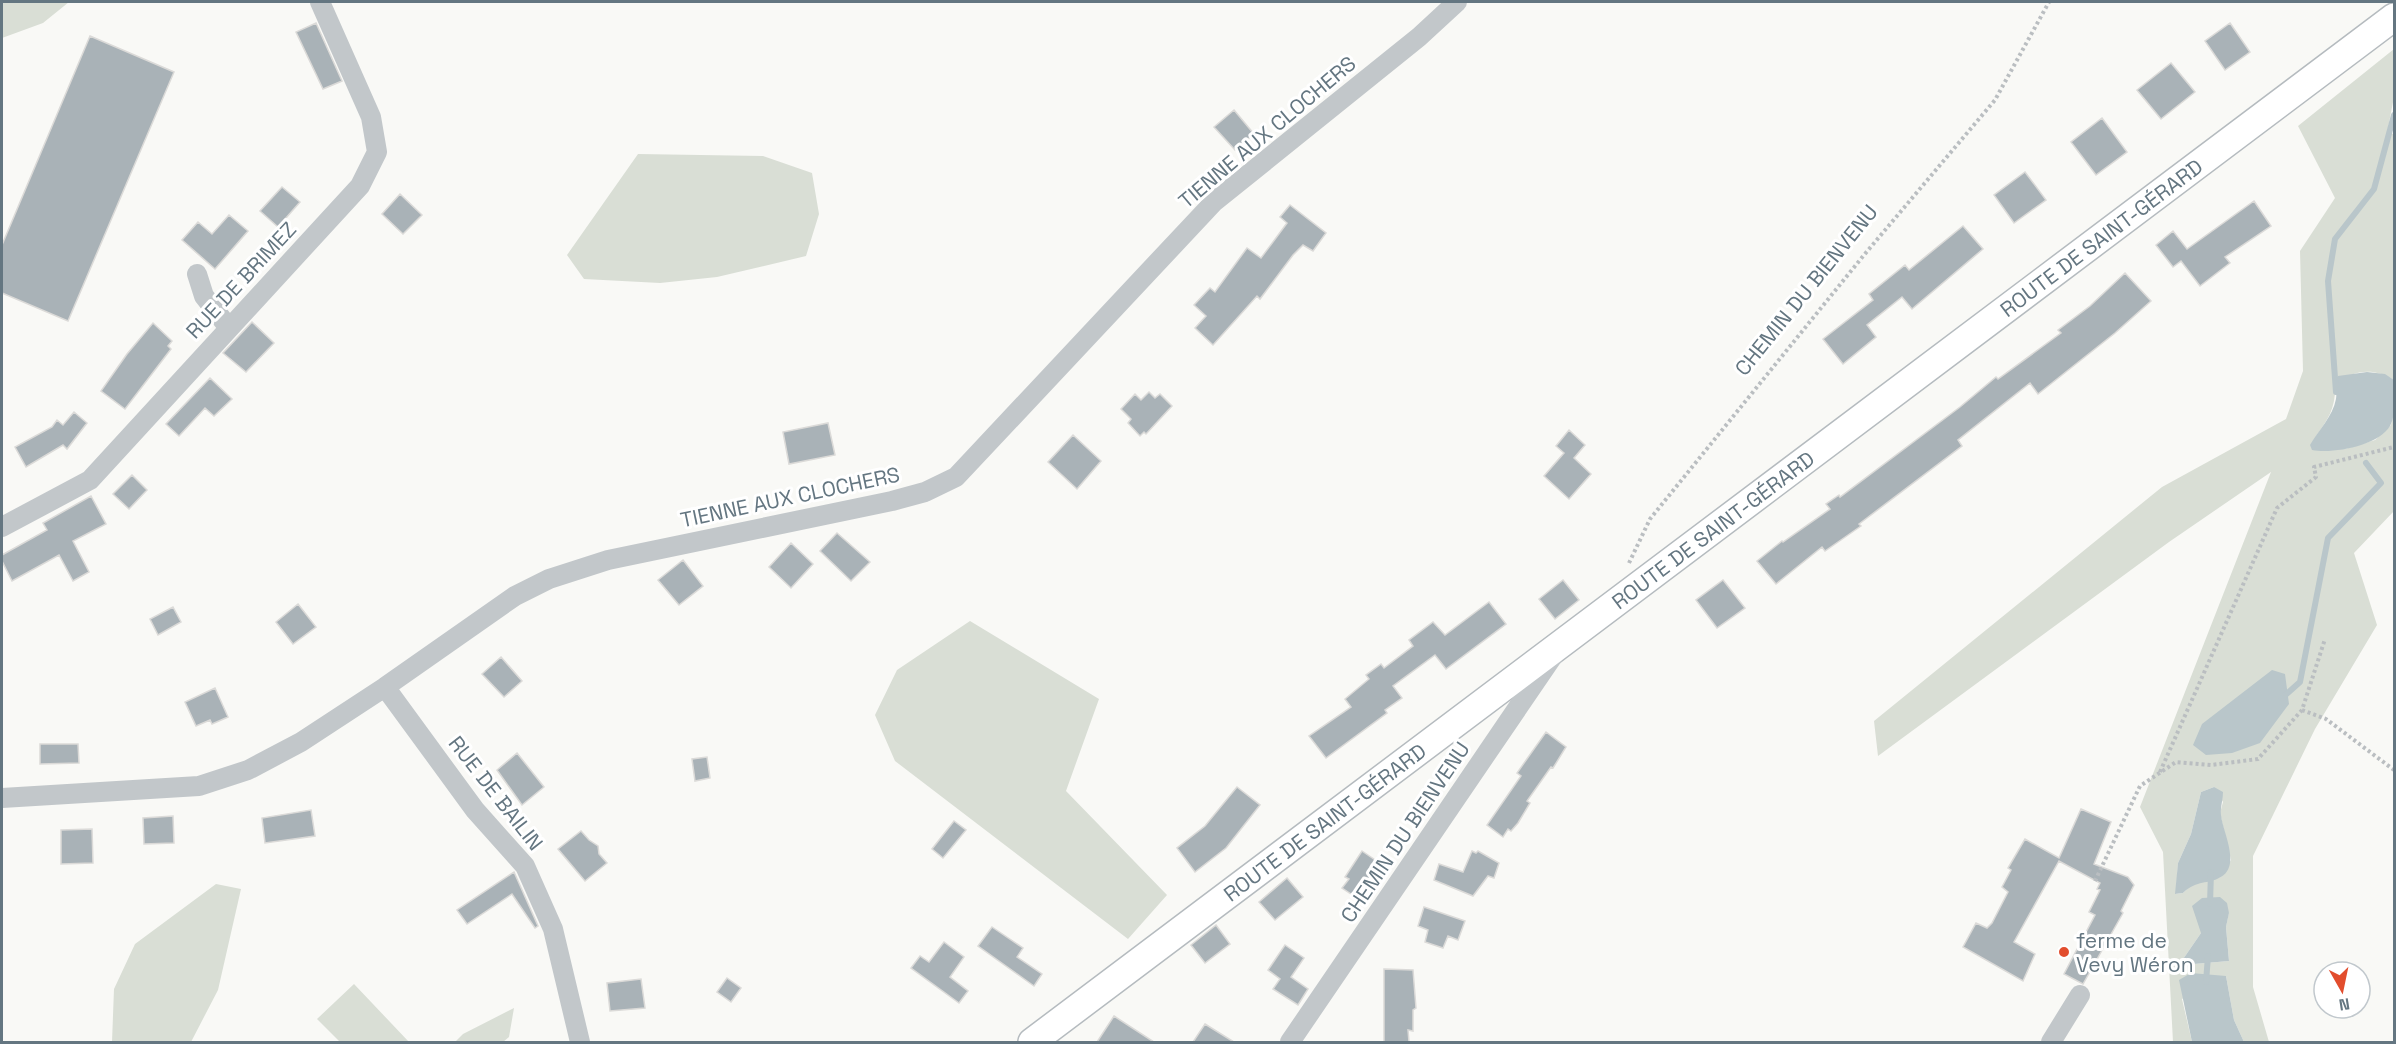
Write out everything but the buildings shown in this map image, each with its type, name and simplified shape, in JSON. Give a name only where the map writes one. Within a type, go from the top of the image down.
[{"type":"main road","name":"ROUTE DE SAINT-GÉRARD","points":[[1032,1042],[2394,17]]},
{"type":"street","name":"RUE DE BRIMEZ","points":[[2,527],[90,480],[360,186],[377,152],[371,117],[320,2]]},
{"type":"street","name":"TIENNE AUX CLOCHERS","points":[[2,798],[199,786],[248,770],[280,753],[385,687],[515,596],[549,579],[608,560],[892,501],[925,492],[956,477],[1214,202],[1419,37],[1457,2]]},
{"type":"street","points":[[196,274],[204,296],[229,328]]},
{"type":"street","name":"CHEMIN DU BIENVENU","points":[[1290,1042],[1559,647]]},
{"type":"street","name":"RUE DE BAILIN","points":[[385,687],[475,810],[525,866],[553,929],[580,1042]]},
{"type":"street","points":[[2051,1042],[2080,994]]},
{"type":"path","name":"CHEMIN DU BIENVENU","points":[[1625,571],[1650,519],[1864,255],[1995,100],[2049,2]]},
{"type":"path","points":[[2160,772],[2277,508],[2316,477],[2314,468],[2394,447]]},
{"type":"path","points":[[2095,881],[2140,786],[2176,762],[2211,765],[2258,759],[2302,710],[2325,639]]},
{"type":"path","points":[[2302,710],[2326,719],[2394,770]]},
{"type":"shaded area","points":[[2,2],[69,2],[43,23],[2,38]]},
{"type":"shaded area","points":[[2394,49],[2394,97],[2387,133],[2394,134],[2394,380],[2379,373],[2364,372],[2356,373],[2335,384],[2331,412],[2316,436],[2345,449],[2375,440],[2391,425],[2394,407],[2394,511],[2354,553],[2377,625],[2315,729],[2253,856],[2253,987],[2269,1042],[2244,1042],[2234,1020],[2226,976],[2182,999],[2192,1042],[2173,1042],[2163,852],[2140,807],[2271,472],[2169,542],[1878,756],[1874,721],[2162,487],[2286,419],[2303,371],[2300,251],[2335,198],[2298,126]],"holes":[[[2214,787],[2223,802],[2220,813],[2231,860],[2221,877],[2192,884],[2183,893],[2176,894],[2178,863],[2191,834],[2201,792]],[[2229,912],[2226,927],[2229,961],[2194,964],[2180,970],[2179,965],[2201,933]]]},
{"type":"shaded area","points":[[638,154],[763,156],[812,173],[819,214],[806,256],[717,277],[660,283],[584,279],[567,255]]},
{"type":"shaded area","points":[[2367,372],[2385,374],[2394,380],[2394,410],[2390,426],[2376,439],[2354,447],[2331,451],[2312,450],[2310,445],[2329,417],[2334,405],[2338,376]]},
{"type":"shaded area","points":[[970,621],[1099,699],[1066,791],[1167,895],[1128,939],[895,761],[875,715],[897,670]]},
{"type":"shaded area","points":[[2272,670],[2285,674],[2289,704],[2260,743],[2232,753],[2206,755],[2193,745],[2202,724]]},
{"type":"shaded area","points":[[2214,787],[2223,792],[2221,815],[2229,848],[2230,865],[2221,877],[2193,886],[2183,893],[2175,894],[2178,863],[2191,834],[2201,792]]},
{"type":"shaded area","points":[[216,884],[241,889],[218,990],[191,1042],[112,1042],[114,989],[135,944]]},
{"type":"shaded area","points":[[2220,897],[2227,903],[2229,913],[2226,927],[2229,961],[2194,964],[2180,971],[2179,965],[2201,933],[2192,906],[2202,898]]},
{"type":"shaded area","points":[[2191,973],[2226,976],[2234,1020],[2244,1042],[2192,1042],[2179,980]]},
{"type":"shaded area","points":[[354,984],[409,1042],[340,1042],[317,1019]]},
{"type":"shaded area","points":[[514,1008],[509,1037],[503,1042],[455,1042],[463,1034]]},
{"type":"waterway","points":[[2336,392],[2328,281],[2335,239],[2374,189],[2394,115]]},
{"type":"waterway","points":[[2282,698],[2300,682],[2328,538],[2381,483],[2366,463]]},
{"type":"waterway","points":[[2210,904],[2211,872]]},
{"type":"waterway","points":[[2206,982],[2208,956]]},
{"type":"place","name":"ferme de Vevy Wéron","points":[[2064,952]]}]
